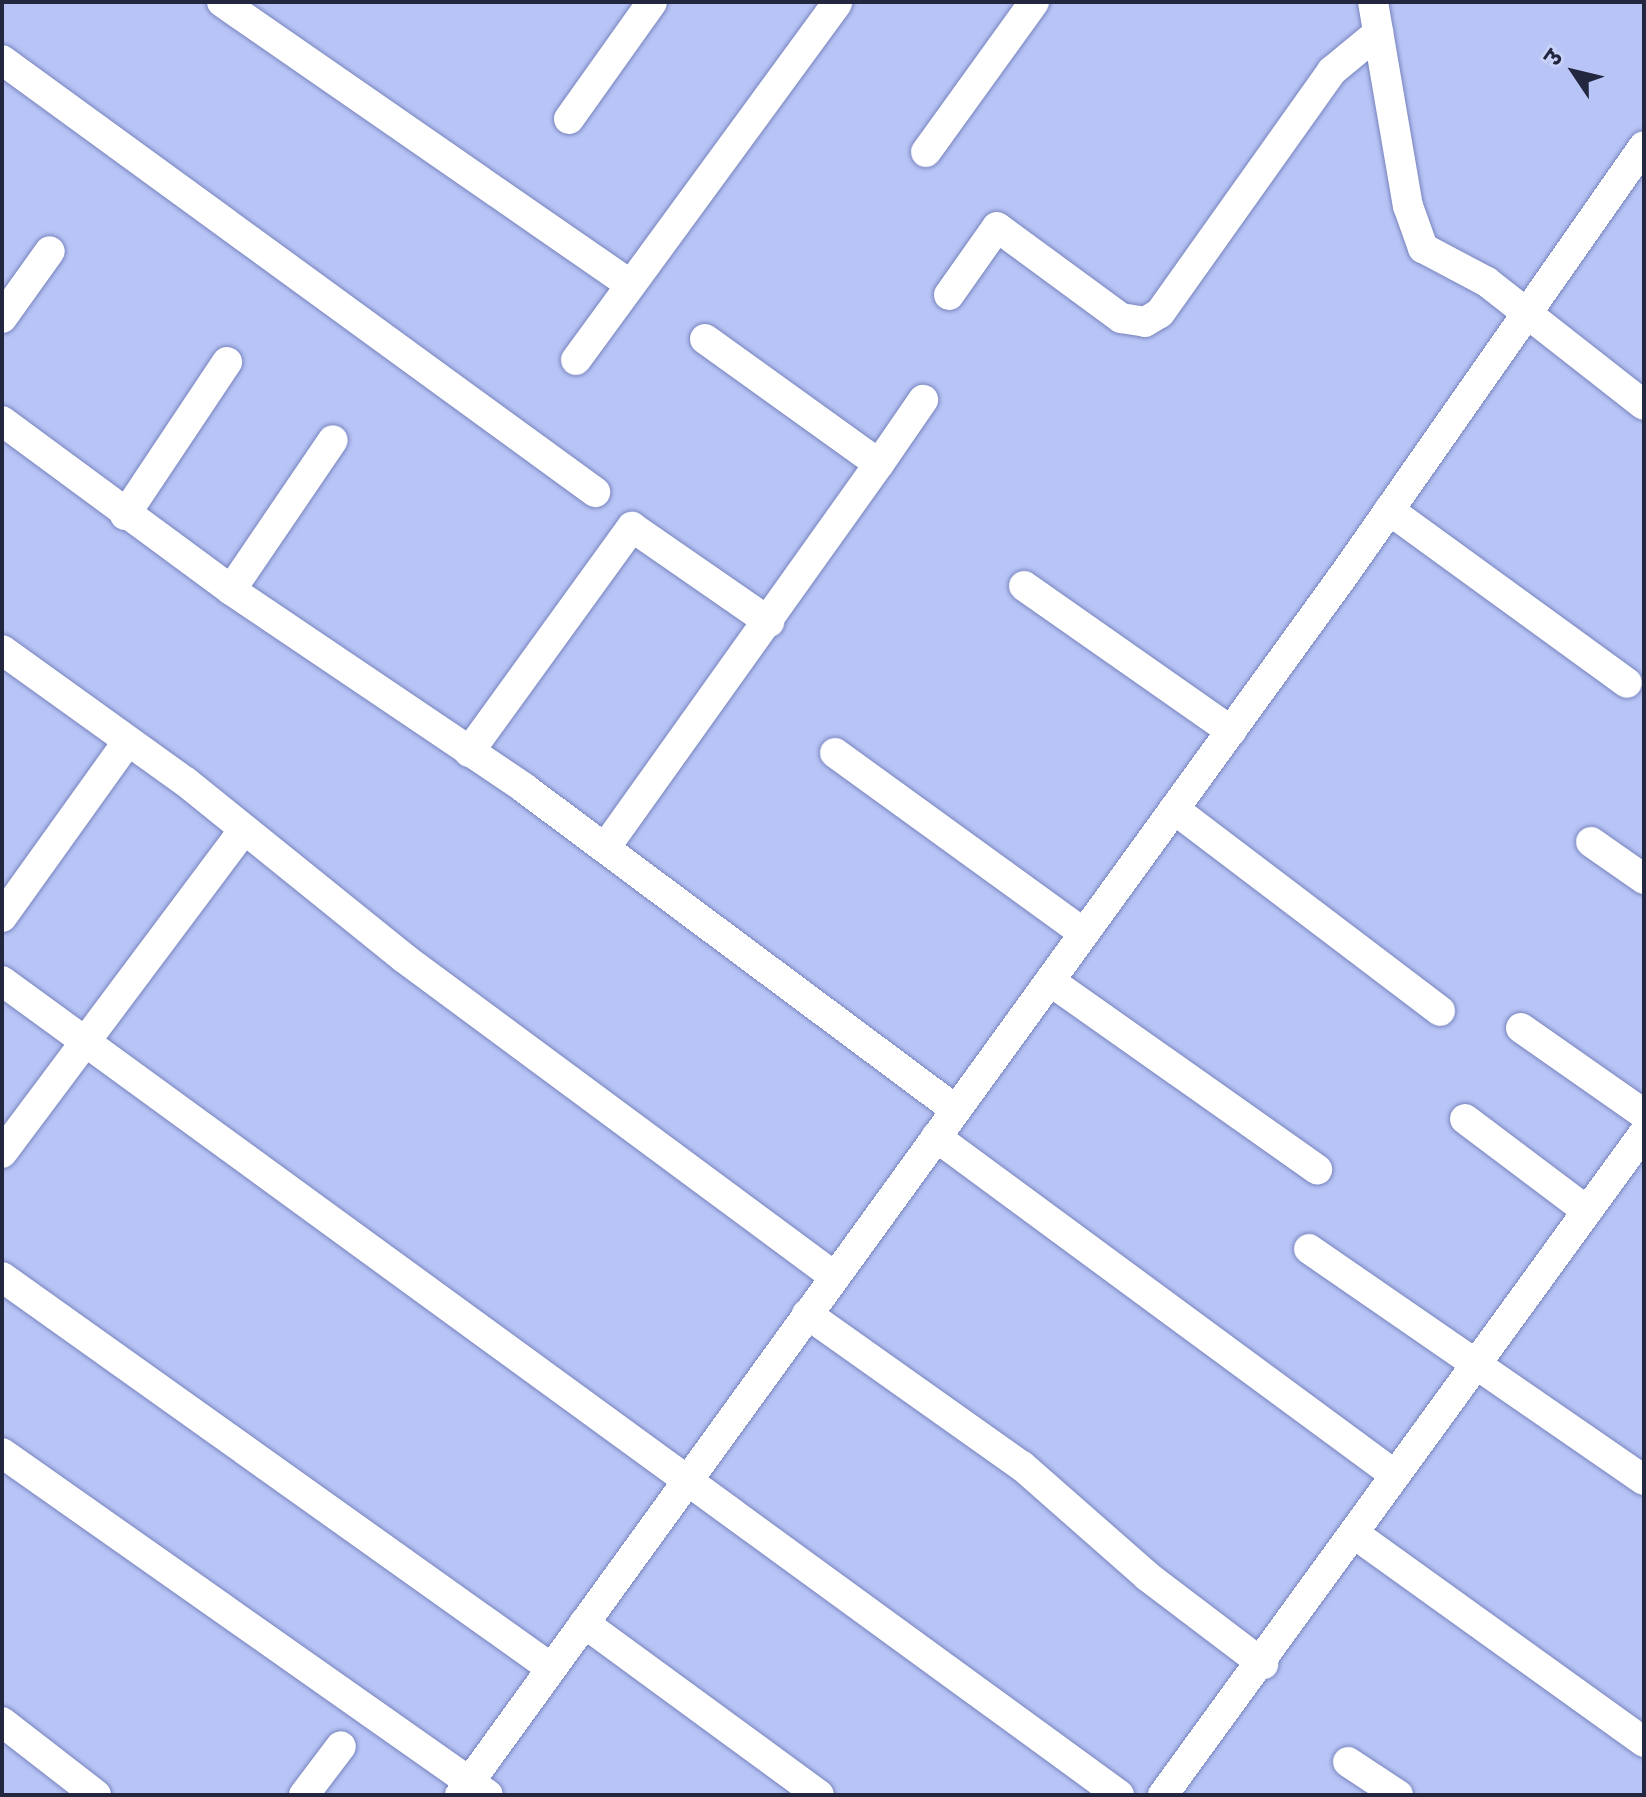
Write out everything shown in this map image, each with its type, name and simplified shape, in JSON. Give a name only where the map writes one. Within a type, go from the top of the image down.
[{"type":"street","points":[[222,2],[631,285]]},
{"type":"street","points":[[569,119],[652,2]]},
{"type":"street","points":[[926,152],[1034,2]]},
{"type":"street","points":[[1373,2],[1414,233],[1423,248],[1475,274],[1524,318],[1644,405]]},
{"type":"street","points":[[576,360],[837,3]]},
{"type":"street","points":[[949,295],[997,227],[1121,318],[1145,322],[1160,313],[1332,71],[1378,33]]},
{"type":"street","points":[[2,60],[595,492]]},
{"type":"street","points":[[2,1453],[472,1791],[551,1668],[1231,731],[1644,146]]},
{"type":"street","points":[[2,318],[50,251]]},
{"type":"street","points":[[705,339],[879,464]]},
{"type":"street","points":[[125,515],[227,362]]},
{"type":"street","points":[[605,848],[769,622],[923,400]]},
{"type":"street","points":[[2,421],[125,515],[605,848],[956,1110]]},
{"type":"street","points":[[231,590],[333,440]]},
{"type":"street","points":[[1389,510],[1627,683]]},
{"type":"street","points":[[469,752],[632,527],[769,622]]},
{"type":"street","points":[[1024,586],[1231,731]]},
{"type":"street","points":[[2,650],[128,741],[835,1277]]},
{"type":"street","points":[[2,917],[128,741]]},
{"type":"street","points":[[835,753],[1084,933]]},
{"type":"street","points":[[1174,809],[1440,1011]]},
{"type":"street","points":[[2,1153],[82,1041],[244,830]]},
{"type":"street","points":[[1591,842],[1644,879]]},
{"type":"street","points":[[2,981],[689,1478],[1119,1795]]},
{"type":"street","points":[[1050,981],[1317,1169]]},
{"type":"street","points":[[1521,1028],[1644,1114]]},
{"type":"street","points":[[1465,1119],[1587,1211]]},
{"type":"street","points":[[1163,1795],[1263,1664],[1475,1362],[1644,1133]]},
{"type":"street","points":[[936,1137],[1395,1475]]},
{"type":"street","points":[[1309,1249],[1644,1480]]},
{"type":"street","points":[[2,1277],[551,1668]]},
{"type":"street","points":[[807,1314],[1022,1466],[1147,1576],[1263,1664]]},
{"type":"street","points":[[1356,1535],[1644,1742]]},
{"type":"street","points":[[584,1623],[819,1795]]},
{"type":"street","points":[[2,1722],[96,1795]]},
{"type":"street","points":[[304,1795],[341,1746]]},
{"type":"street","points":[[1348,1762],[1398,1795]]}]
